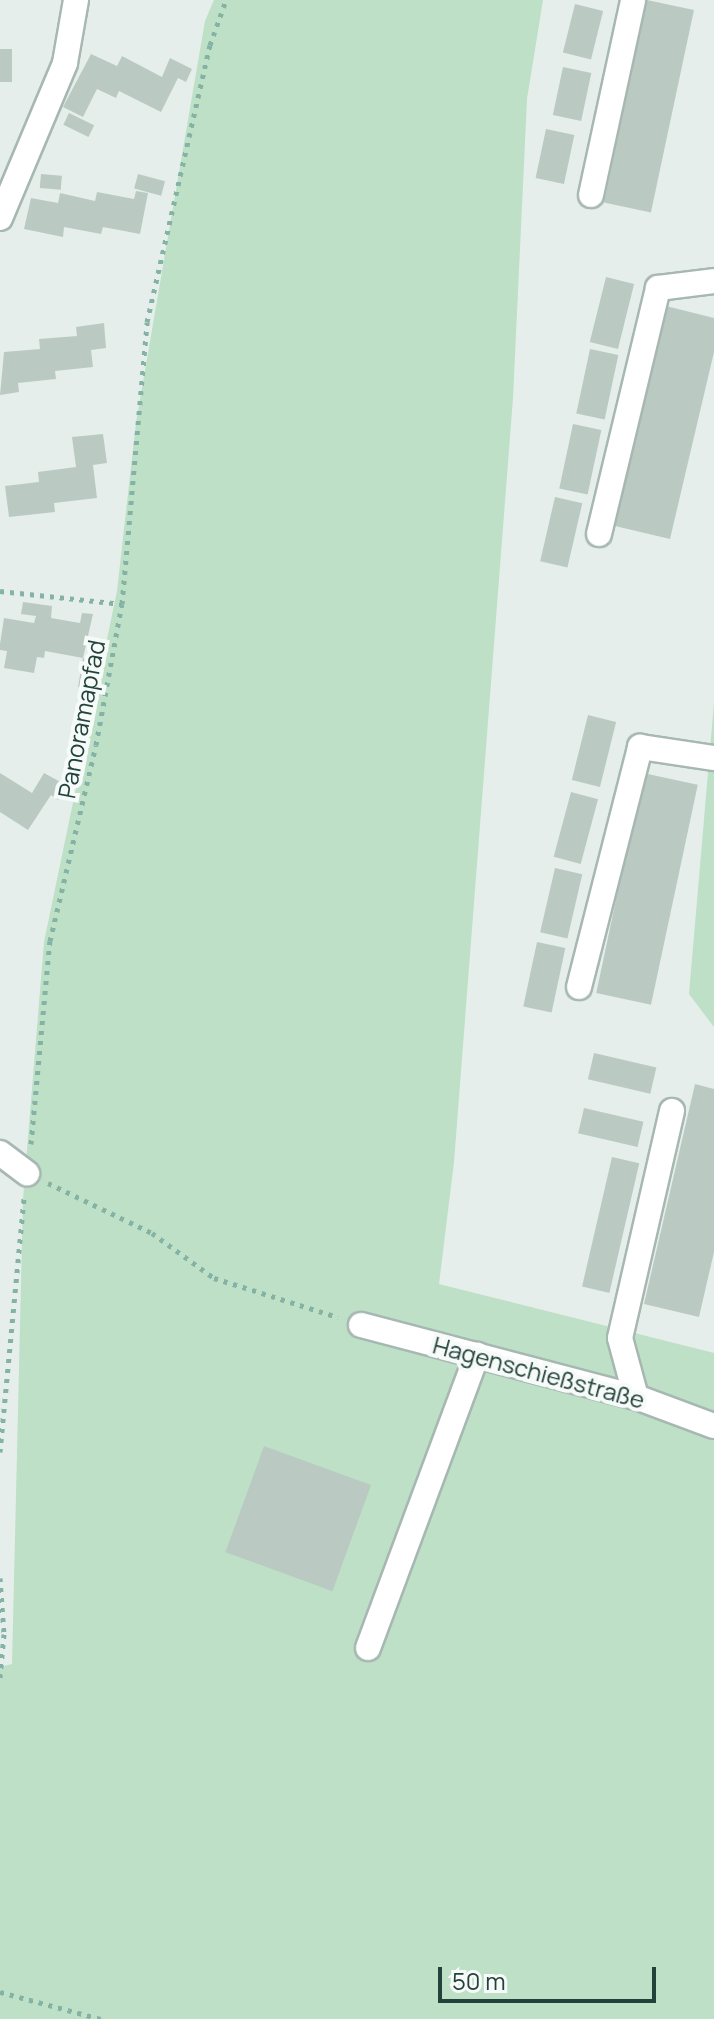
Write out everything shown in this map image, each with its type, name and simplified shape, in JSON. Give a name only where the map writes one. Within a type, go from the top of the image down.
[{"type":"street","points":[[0,218],[65,63],[76,0]]},
{"type":"street","points":[[591,195],[633,0]]},
{"type":"street","points":[[599,534],[658,288],[714,281]]},
{"type":"street","points":[[579,987],[640,747],[714,758]]},
{"type":"street","points":[[636,1397],[620,1338],[672,1111]]},
{"type":"street","points":[[0,1153],[27,1173]]},
{"type":"street","name":"Hagenschießstraße","points":[[361,1325],[636,1397],[714,1426]]},
{"type":"street","points":[[368,1648],[477,1355]]},
{"type":"path","name":"Panoramapfad","points":[[0,1452],[50,941],[122,604],[147,322],[210,45],[226,0]]},
{"type":"path","points":[[0,591],[122,604]]},
{"type":"path","points":[[27,1173],[152,1233],[214,1278],[361,1325]]},
{"type":"path","points":[[0,1578],[4,1634],[0,1678]]},
{"type":"path","points":[[0,1992],[101,2019]]},
{"type":"green space","points":[[214,0],[543,0],[527,99],[513,398],[454,1162],[439,1284],[714,1353],[714,2019],[0,2019],[0,1667],[12,1664],[23,1199],[44,942],[117,591],[136,423],[205,21]]},
{"type":"green space","points":[[714,703],[714,1027],[689,994]]},
{"type":"building","points":[[647,0],[694,10],[651,212],[604,202]]},
{"type":"building","points":[[575,4],[603,11],[591,60],[563,53]]},
{"type":"building","points":[[0,49],[12,49],[12,82],[0,82]]},
{"type":"building","points":[[91,54],[117,66],[122,56],[162,77],[170,58],[192,69],[186,82],[178,78],[161,112],[119,91],[116,98],[97,89],[83,117],[63,107]]},
{"type":"building","points":[[563,67],[591,73],[581,121],[553,115]]},
{"type":"building","points":[[69,113],[94,125],[88,137],[63,125]]},
{"type":"building","points":[[546,129],[574,135],[564,184],[536,178]]},
{"type":"building","points":[[41,174],[62,176],[61,190],[40,188]]},
{"type":"building","points":[[138,174],[165,181],[161,196],[134,188]]},
{"type":"building","points":[[136,191],[148,193],[140,234],[103,227],[101,234],[64,227],[63,237],[24,229],[31,198],[58,203],[60,193],[95,201],[97,192],[134,199]]},
{"type":"building","points":[[606,277],[634,284],[618,349],[590,342]]},
{"type":"building","points":[[666,306],[714,318],[714,352],[670,539],[615,526]]},
{"type":"building","points":[[104,323],[106,348],[91,350],[93,367],[55,371],[56,379],[18,383],[19,392],[0,395],[4,352],[40,349],[39,339],[77,336],[76,327]]},
{"type":"building","points":[[590,349],[618,355],[605,420],[576,414]]},
{"type":"building","points":[[573,424],[601,430],[588,495],[559,489]]},
{"type":"building","points":[[103,434],[107,463],[93,465],[97,498],[54,503],[55,512],[9,517],[5,486],[39,482],[38,472],[76,467],[72,437]]},
{"type":"building","points":[[555,497],[582,503],[567,568],[540,561]]},
{"type":"building","points":[[23,602],[52,606],[51,618],[80,623],[82,613],[93,614],[83,658],[45,651],[44,658],[37,657],[34,673],[4,668],[7,651],[0,650],[0,644],[4,618],[34,623],[36,616],[21,614]]},
{"type":"building","points":[[83,658],[98,661],[93,690],[78,687]]},
{"type":"building","points":[[588,715],[616,722],[600,787],[572,780]]},
{"type":"building","points":[[0,773],[32,793],[44,773],[66,785],[58,800],[51,795],[28,830],[0,812]]},
{"type":"building","points":[[643,773],[698,785],[651,1005],[596,993]]},
{"type":"building","points":[[571,792],[598,799],[581,864],[554,857]]},
{"type":"building","points":[[555,868],[582,874],[567,939],[540,932]]},
{"type":"building","points":[[537,942],[565,948],[552,1013],[523,1007]]},
{"type":"building","points":[[594,1053],[656,1067],[650,1094],[588,1079]]},
{"type":"building","points":[[695,1084],[714,1089],[714,1252],[699,1317],[644,1304]]},
{"type":"building","points":[[584,1108],[643,1122],[638,1147],[578,1133]]},
{"type":"building","points":[[612,1157],[639,1163],[609,1293],[582,1287]]},
{"type":"building","points":[[264,1446],[371,1485],[332,1591],[225,1552]]}]
